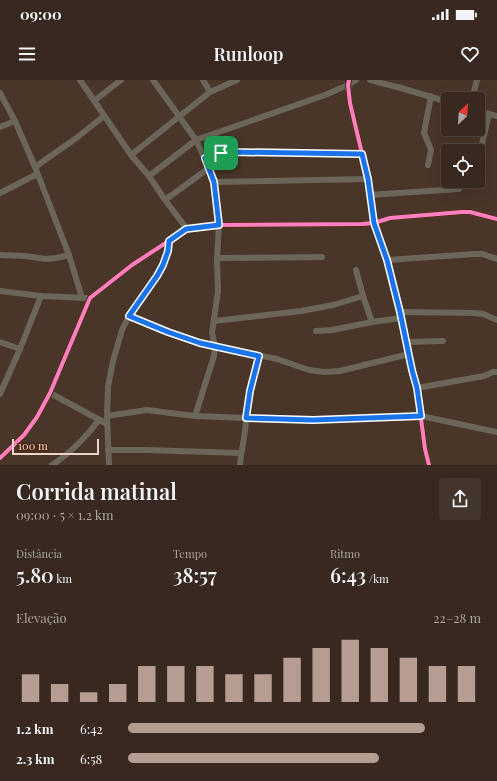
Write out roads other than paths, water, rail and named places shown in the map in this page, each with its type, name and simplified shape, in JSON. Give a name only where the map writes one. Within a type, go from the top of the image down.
[{"type":"street","points":[[80,80],[131,156],[149,176],[186,229]]},
{"type":"street","points":[[94,101],[121,80]]},
{"type":"street","points":[[153,80],[196,140],[210,168],[214,182],[219,225],[217,258],[218,291],[212,332],[215,347],[214,360],[195,416]]},
{"type":"street","points":[[203,80],[210,92]]},
{"type":"street","points":[[131,156],[210,92],[237,80]]},
{"type":"street","points":[[149,176],[196,140],[325,95],[356,80]]},
{"type":"street","points":[[370,80],[441,100]]},
{"type":"street","points":[[473,92],[476,80]]},
{"type":"street","points":[[349,83],[350,102],[368,179],[374,223],[387,260],[401,315],[417,388],[425,449],[429,465]]},
{"type":"street","points":[[0,93],[15,121],[35,167],[69,255],[82,298]]},
{"type":"street","points":[[428,165],[431,150],[424,133],[431,96]]},
{"type":"street","points":[[485,113],[497,116]]},
{"type":"street","points":[[482,144],[489,114]]},
{"type":"street","points":[[35,167],[75,139],[104,116]]},
{"type":"street","points":[[0,127],[15,121]]},
{"type":"street","points":[[205,158],[221,153],[231,152],[362,154]]},
{"type":"street","points":[[165,200],[210,168]]},
{"type":"street","points":[[0,193],[37,174]]},
{"type":"street","points":[[214,182],[368,179]]},
{"type":"street","points":[[370,195],[458,189]]},
{"type":"street","points":[[0,458],[24,435],[31,426],[50,393],[90,298],[132,266],[186,229],[219,225],[374,223],[390,218],[462,212],[470,212],[497,219]]},
{"type":"street","points":[[109,465],[107,424],[108,387],[113,361],[122,330],[129,316],[163,265],[168,251],[169,241]]},
{"type":"street","points":[[387,260],[482,254],[497,259]]},
{"type":"street","points":[[0,255],[46,259],[69,255]]},
{"type":"street","points":[[217,258],[322,257]]},
{"type":"street","points":[[356,270],[372,322]]},
{"type":"street","points":[[0,291],[41,296],[90,298]]},
{"type":"street","points":[[0,394],[41,296]]},
{"type":"street","points":[[214,321],[301,311],[333,305],[363,296]]},
{"type":"street","points":[[316,331],[332,330],[401,315],[475,313],[483,314],[497,320]]},
{"type":"street","points":[[129,316],[200,343],[277,359],[309,370],[324,372],[340,371],[409,354]]},
{"type":"street","points":[[407,342],[443,341]]},
{"type":"street","points":[[0,342],[20,349]]},
{"type":"street","points":[[240,465],[250,391],[259,356]]},
{"type":"street","points":[[417,388],[484,376],[497,372]]},
{"type":"street","points":[[50,393],[107,424]]},
{"type":"street","points":[[107,416],[147,410],[195,416],[313,420],[421,416],[497,432]]},
{"type":"street","points":[[52,465],[75,448],[99,420]]},
{"type":"street","points":[[108,450],[241,453]]}]
